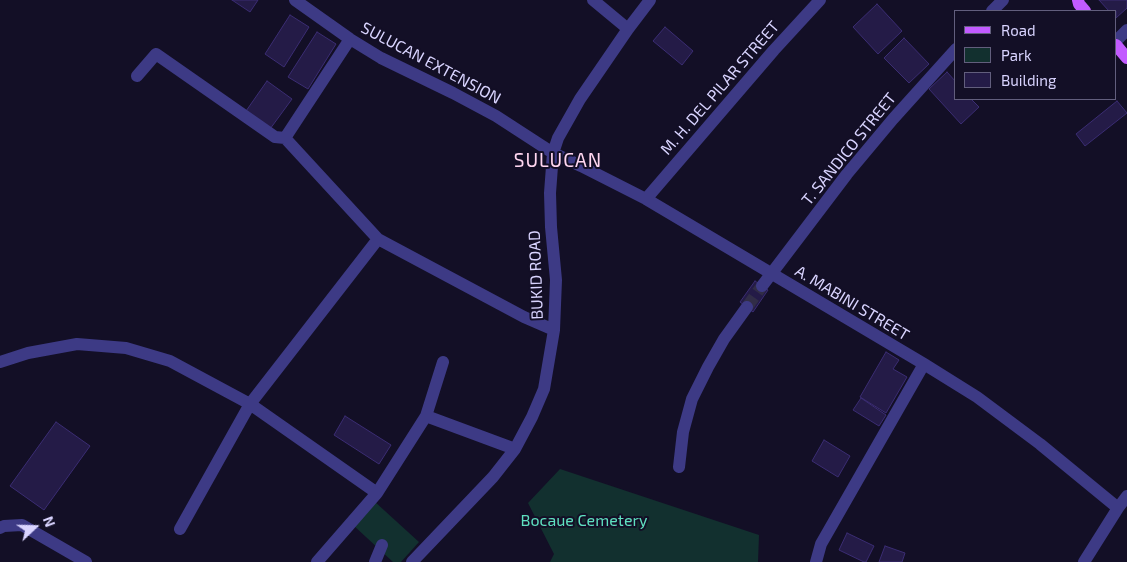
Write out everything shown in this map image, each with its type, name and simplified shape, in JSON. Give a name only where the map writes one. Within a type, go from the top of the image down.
[{"type":"main road","points":[[1117,46],[1127,58]]},
{"type":"street","name":"SULUCAN EXTENSION","points":[[296,0],[350,39],[381,58],[496,116],[553,153]]},
{"type":"street","points":[[593,0],[628,29]]},
{"type":"street","name":"BUKID ROAD","points":[[412,562],[493,476],[514,449],[532,418],[544,389],[554,330],[556,280],[550,193],[553,153],[558,138],[580,100],[650,0]]},
{"type":"street","name":"M. H. DEL PILAR STREET","points":[[646,199],[774,50],[820,0]]},
{"type":"street","points":[[993,10],[1003,0]]},
{"type":"street","points":[[1117,40],[1127,30]]},
{"type":"street","points":[[286,138],[350,39]]},
{"type":"street","name":"T. SANDICO STREET","points":[[762,286],[847,174],[954,51]]},
{"type":"street","points":[[137,76],[156,54],[275,136],[286,138],[378,239],[524,317],[554,330]]},
{"type":"street","name":"A. MABINI STREET","points":[[553,153],[646,199],[977,397],[1040,444],[1118,508]]},
{"type":"street","points":[[180,529],[250,404],[378,239]]},
{"type":"street","points":[[679,467],[683,432],[692,399],[724,339],[747,307]]},
{"type":"street","points":[[0,362],[28,353],[77,344],[126,348],[170,361],[250,404],[376,493]]},
{"type":"street","points":[[317,562],[376,493],[426,416],[443,362]]},
{"type":"street","points":[[816,562],[821,544],[924,364]]},
{"type":"street","points":[[426,416],[514,449]]},
{"type":"street","points":[[1084,562],[1127,496]]},
{"type":"street","points":[[0,528],[22,525],[86,562]]},
{"type":"street","points":[[374,562],[382,546]]},
{"type":"green space","name":"Bocaue Cemetery","points":[[560,469],[759,535],[758,562],[550,562],[554,554],[528,503]]},
{"type":"green space","points":[[374,501],[419,542],[401,562],[393,562],[353,525]]},
{"type":"building","points":[[232,0],[258,0],[250,12]]},
{"type":"building","points":[[1099,0],[1127,0],[1127,8],[1117,17],[1117,10],[1108,10]]},
{"type":"building","points":[[877,4],[902,31],[878,54],[853,27]]},
{"type":"building","points":[[290,15],[309,27],[284,67],[265,54]]},
{"type":"building","points":[[665,27],[693,51],[682,65],[653,41]]},
{"type":"building","points":[[317,32],[336,44],[308,89],[288,77]]},
{"type":"building","points":[[904,38],[929,64],[909,83],[884,58]]},
{"type":"building","points":[[947,72],[954,80],[954,100],[972,100],[979,107],[961,124],[929,89]]},
{"type":"building","points":[[267,81],[292,99],[270,129],[246,111]]},
{"type":"building","points":[[1117,101],[1127,113],[1085,146],[1076,134]]},
{"type":"building","points":[[755,281],[768,290],[753,312],[740,302]]},
{"type":"building","points":[[886,352],[899,360],[893,369],[907,377],[886,413],[860,397]]},
{"type":"building","points":[[861,398],[886,415],[879,426],[853,410]]},
{"type":"building","points":[[345,416],[391,445],[379,464],[334,435]]},
{"type":"building","points":[[56,422],[90,446],[44,510],[10,486]]},
{"type":"building","points":[[824,440],[850,456],[838,477],[812,461]]},
{"type":"building","points":[[847,533],[874,546],[866,562],[839,550]]},
{"type":"building","points":[[885,546],[905,553],[902,562],[879,562]]},
{"type":"tunnel","points":[[747,307],[762,286]]},
{"type":"district","name":"SULUCAN","points":[[558,161]]}]
